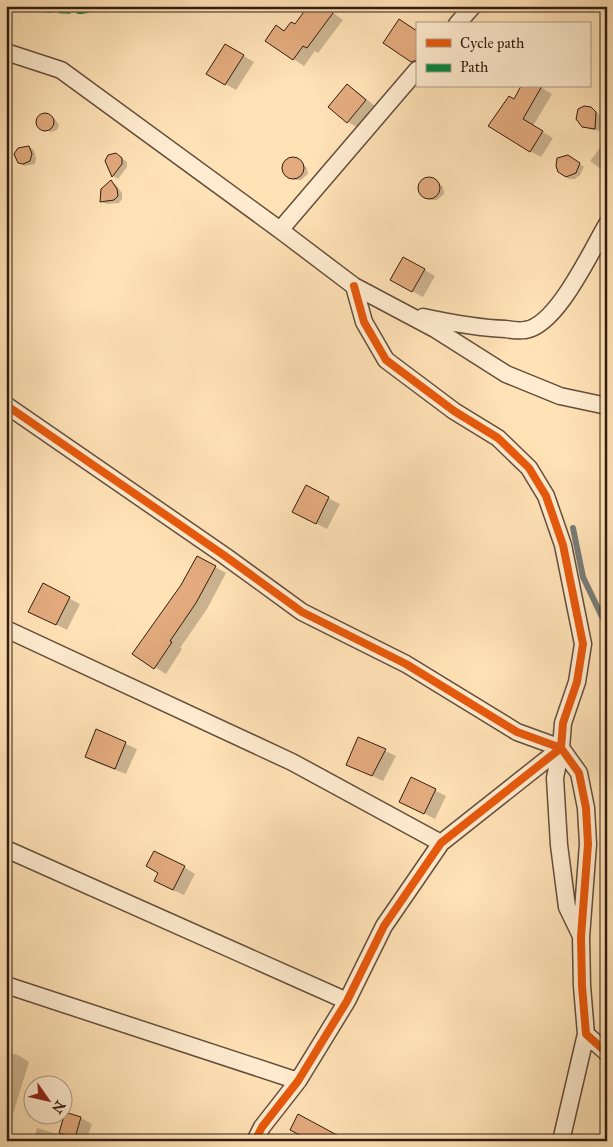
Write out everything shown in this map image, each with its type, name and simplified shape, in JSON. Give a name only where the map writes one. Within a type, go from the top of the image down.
[{"type":"street","points":[[459,22],[473,6]]},
{"type":"street","points":[[6,52],[61,70],[354,286],[435,329],[506,374],[560,396],[607,406]]},
{"type":"street","points":[[280,230],[416,71]]},
{"type":"street","points":[[402,312],[453,324],[492,329],[526,330],[545,320],[564,299],[607,224]]},
{"type":"street","points":[[354,286],[364,322],[386,360],[454,411],[498,438],[529,468],[546,496],[563,545],[583,644],[577,682],[563,723],[561,748],[555,778],[559,845],[568,907],[581,937]]},
{"type":"street","points":[[6,405],[225,556],[302,612],[406,664],[517,732],[561,748],[579,774],[586,808],[588,844],[581,937],[582,986],[586,1034],[561,1141]]},
{"type":"street","points":[[6,629],[292,762],[441,843]]},
{"type":"street","points":[[255,1141],[262,1127],[298,1081],[347,1001],[384,926],[441,843],[561,748]]},
{"type":"street","points":[[6,850],[347,1001]]},
{"type":"street","points":[[6,985],[298,1081]]},
{"type":"street","points":[[586,1034],[607,1053]]},
{"type":"building","points":[[308,6],[324,6],[333,13],[307,48],[303,46],[293,60],[265,41],[276,25],[284,31],[291,22],[295,24]]},
{"type":"building","points":[[399,19],[416,30],[416,60],[411,62],[383,43]]},
{"type":"building","points":[[225,44],[244,55],[225,85],[206,74]]},
{"type":"building","points":[[347,84],[366,100],[347,123],[328,107]]},
{"type":"building","points":[[520,88],[541,88],[523,119],[543,131],[530,152],[488,126],[509,96],[514,99]]},
{"type":"building","points":[[584,106],[591,107],[596,112],[595,129],[582,127],[576,119],[578,109]]},
{"type":"building","points":[[45,113],[51,116],[54,122],[51,128],[45,131],[39,128],[36,122],[39,116]]},
{"type":"building","points":[[29,146],[32,154],[30,161],[23,164],[18,163],[14,154],[18,148]]},
{"type":"building","points":[[116,153],[122,158],[122,164],[112,177],[105,161],[108,155]]},
{"type":"building","points":[[568,155],[580,163],[576,173],[566,177],[558,172],[556,166],[557,158]]},
{"type":"building","points":[[293,157],[301,160],[304,168],[301,176],[293,179],[285,176],[282,168],[285,160]]},
{"type":"building","points":[[429,177],[437,180],[440,188],[437,196],[429,199],[421,196],[418,188],[421,180]]},
{"type":"building","points":[[111,180],[117,189],[118,196],[114,200],[100,202],[101,189]]},
{"type":"building","points":[[403,257],[425,269],[412,292],[390,280]]},
{"type":"building","points":[[306,485],[329,497],[316,524],[292,512]]},
{"type":"building","points":[[197,556],[216,566],[196,603],[170,641],[172,642],[154,669],[132,654],[181,585]]},
{"type":"building","points":[[43,583],[70,597],[56,625],[28,612]]},
{"type":"building","points":[[96,729],[126,742],[115,769],[85,757]]},
{"type":"building","points":[[358,737],[386,749],[372,776],[346,765]]},
{"type":"building","points":[[411,777],[436,789],[424,814],[399,802]]},
{"type":"building","points":[[154,851],[185,866],[173,890],[154,881],[158,873],[146,866]]},
{"type":"building","points":[[72,1114],[81,1117],[75,1138],[59,1133],[62,1124],[72,1124]]},
{"type":"building","points":[[298,1114],[348,1141],[311,1141],[290,1130]]},
{"type":"waterway","points":[[573,528],[583,577],[607,629]]},
{"type":"marked path","points":[[23,6],[50,10],[81,11],[112,6]]},
{"type":"cycle path","points":[[255,1141],[262,1127],[298,1081],[347,1001],[384,926],[441,843],[561,748],[563,723],[577,682],[583,644],[563,545],[546,496],[529,468],[498,438],[454,411],[386,360],[364,322],[354,286]]},
{"type":"cycle path","points":[[6,405],[225,556],[302,612],[406,664],[517,732],[561,748],[579,773],[586,808],[588,844],[581,937],[582,986],[586,1034],[607,1053]]}]
